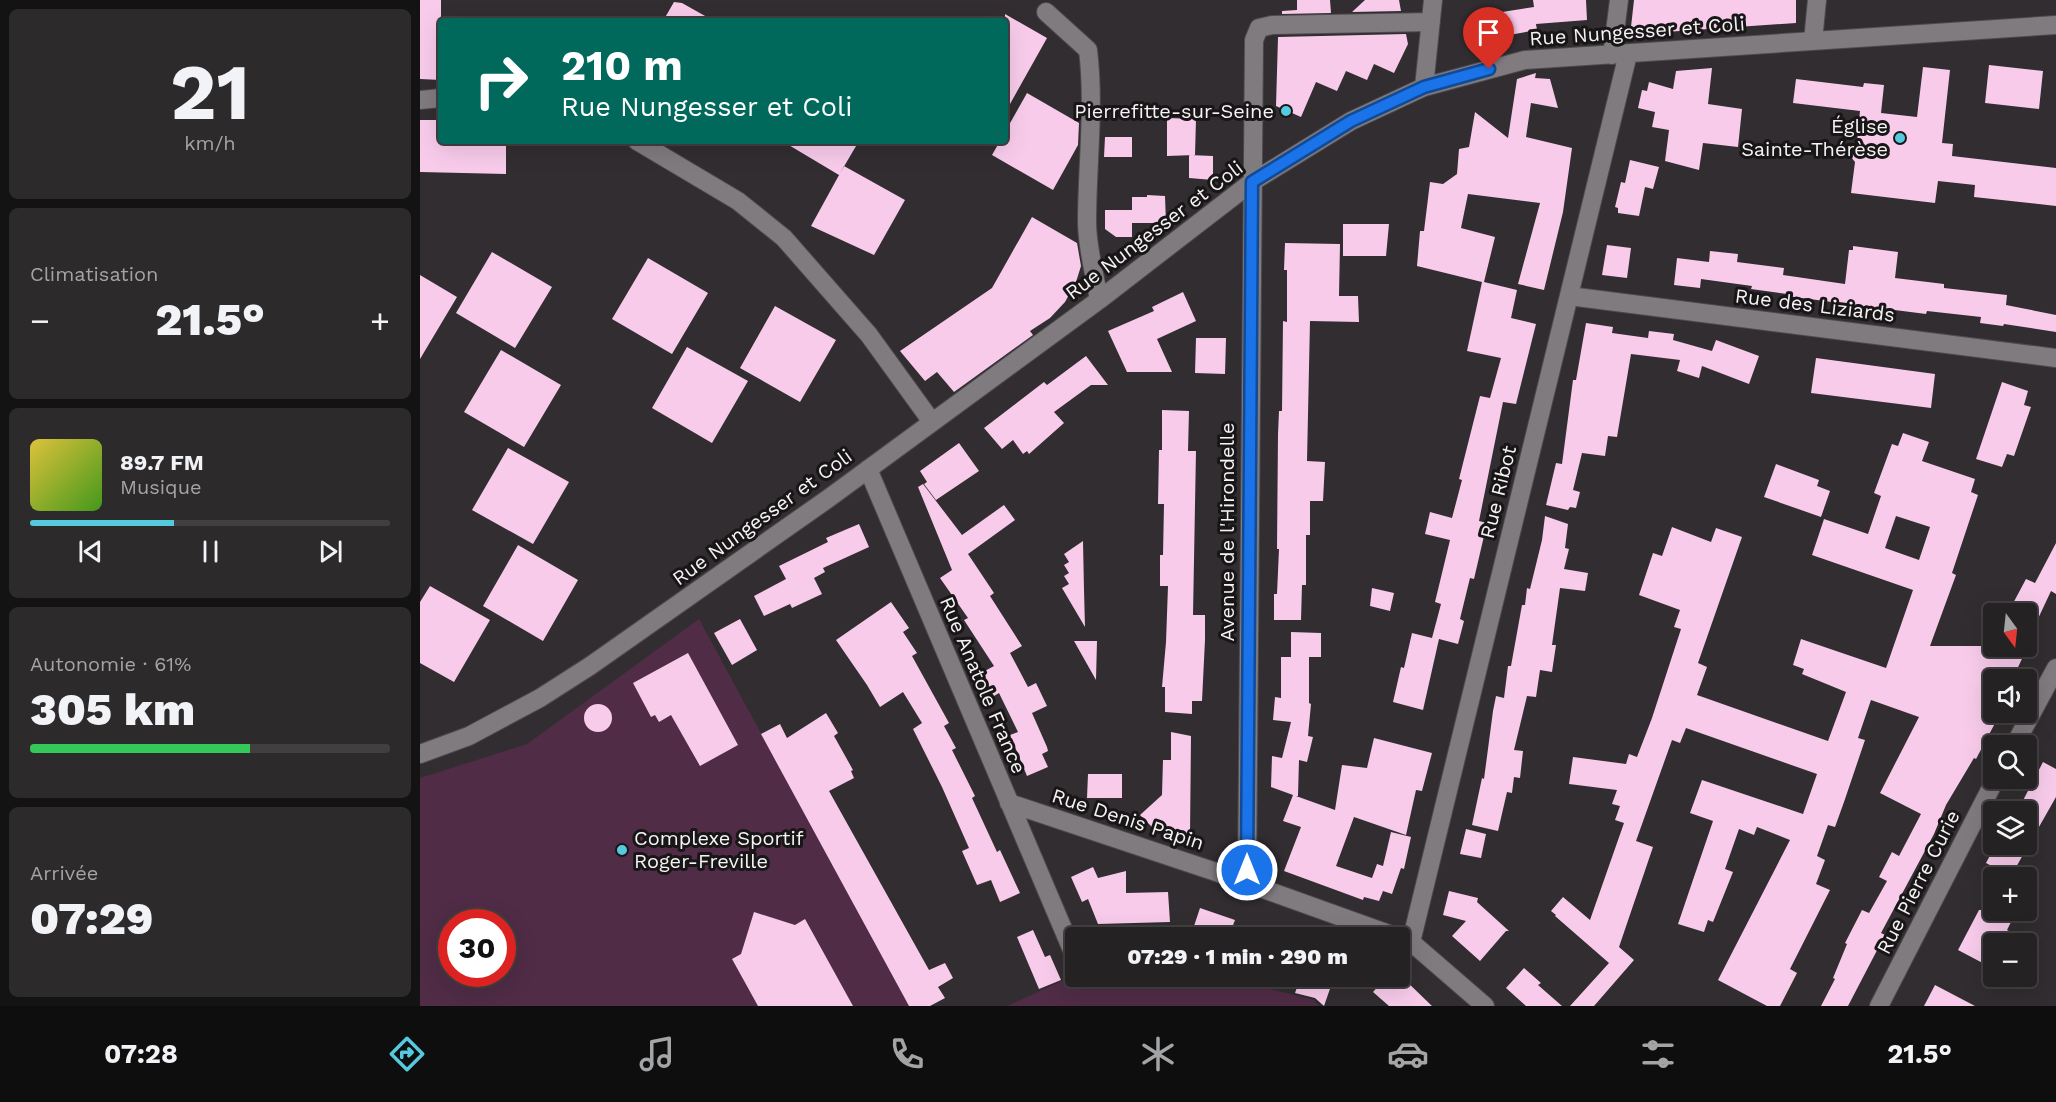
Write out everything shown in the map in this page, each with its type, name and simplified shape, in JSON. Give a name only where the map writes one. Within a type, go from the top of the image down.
[{"type":"street","points":[[1424,87],[1433,0]]},
{"type":"street","name":"Rue Ribot","points":[[1411,942],[1569,296],[1620,54],[1619,0]]},
{"type":"street","points":[[1813,41],[1817,0]]},
{"type":"street","points":[[1046,12],[1088,50],[1090,136],[1087,224],[1100,300]]},
{"type":"street","name":"Avenue de l'Hirondelle","points":[[1247,883],[1254,40],[1259,28],[1272,25],[1431,22]]},
{"type":"street","name":"Rue Nungesser et Coli","points":[[420,754],[470,736],[540,698],[647,627],[1100,300],[1252,182],[1351,121],[1424,87],[1525,60],[2056,25]]},
{"type":"street","points":[[420,100],[438,99]]},
{"type":"street","points":[[642,144],[738,201],[784,238],[870,335],[932,422]]},
{"type":"street","name":"Rue des Liziards","points":[[1569,296],[2056,358]]},
{"type":"street","name":"Rue Anatole France","points":[[868,469],[1065,934]]},
{"type":"street","points":[[2020,735],[2056,668]]},
{"type":"street","name":"Rue Pierre Curie","points":[[1879,1006],[1990,789]]},
{"type":"street","name":"Rue Denis Papin","points":[[1009,803],[1247,883],[1411,942],[1485,1006]]},
{"type":"shaded area","name":"Complexe Sportif Roger-Freville","points":[[699,619],[909,1006],[420,1006],[420,778],[527,744]]},
{"type":"shaded area","points":[[1065,980],[1065,987],[1261,987],[1314,1000],[1319,1006],[1007,1006]]},
{"type":"building","points":[[420,0],[441,0],[441,18],[438,18],[438,80],[420,79]]},
{"type":"building","points":[[1297,0],[1330,0],[1331,13],[1282,14],[1282,11],[1297,10]]},
{"type":"building","points":[[1365,0],[1399,0],[1401,11],[1352,12]]},
{"type":"building","points":[[1533,0],[1586,0],[1587,20],[1536,24],[1537,30],[1487,39],[1483,15],[1534,7]]},
{"type":"building","points":[[1634,0],[1796,0],[1796,23],[1637,34],[1631,27]]},
{"type":"building","points":[[674,2],[682,3],[709,18],[665,18]]},
{"type":"building","points":[[1005,14],[1047,38],[1008,108],[1008,18],[1005,18]]},
{"type":"building","points":[[1406,34],[1408,44],[1394,73],[1374,64],[1367,80],[1346,71],[1337,91],[1316,82],[1301,117],[1276,106],[1278,37]]},
{"type":"building","points":[[1989,65],[2043,71],[2039,109],[1985,103]]},
{"type":"building","name":"Église Sainte-Thérèse","points":[[1923,67],[1950,70],[1942,143],[1953,144],[1952,156],[2056,168],[2056,206],[1974,197],[1975,185],[1938,181],[1935,203],[1851,193],[1855,162],[1847,152],[1857,143],[1860,111],[1793,103],[1796,79],[1863,87],[1864,83],[1884,85],[1881,113],[1917,117]]},
{"type":"building","points":[[1712,68],[1708,104],[1742,109],[1738,147],[1703,143],[1699,170],[1665,161],[1669,130],[1652,127],[1655,112],[1638,108],[1642,90],[1647,91],[1649,82],[1673,89],[1676,71]]},
{"type":"building","points":[[1536,73],[1535,78],[1550,79],[1558,108],[1531,103],[1526,137],[1572,148],[1563,212],[1544,290],[1518,284],[1540,203],[1468,194],[1461,228],[1495,237],[1484,282],[1517,290],[1511,318],[1536,324],[1516,404],[1503,402],[1479,521],[1487,523],[1474,579],[1470,578],[1460,619],[1464,621],[1458,644],[1439,639],[1423,710],[1393,702],[1412,633],[1432,638],[1441,604],[1435,602],[1450,540],[1425,534],[1430,512],[1452,518],[1462,480],[1459,479],[1480,396],[1490,398],[1501,358],[1467,351],[1482,282],[1417,266],[1420,231],[1424,231],[1430,182],[1443,184],[1457,174],[1459,149],[1469,147],[1475,112],[1508,138],[1517,79]]},
{"type":"building","points":[[1027,93],[1079,123],[1078,145],[1053,190],[992,155],[998,144],[1008,144],[1008,127]]},
{"type":"building","points":[[1167,118],[1196,119],[1195,155],[1167,156]]},
{"type":"building","points":[[420,120],[438,120],[438,144],[506,144],[506,174],[420,172]]},
{"type":"building","points":[[1105,137],[1132,137],[1132,157],[1104,157]]},
{"type":"building","points":[[787,144],[857,144],[839,175]]},
{"type":"building","points":[[1189,155],[1213,156],[1213,180],[1189,178]]},
{"type":"building","points":[[1630,160],[1659,167],[1653,189],[1645,187],[1639,216],[1618,213],[1618,208],[1615,207],[1621,182],[1625,183]]},
{"type":"building","points":[[844,166],[905,200],[874,255],[811,226]]},
{"type":"building","points":[[1147,195],[1165,196],[1166,223],[1132,223],[1132,197],[1147,197]]},
{"type":"building","points":[[1105,210],[1132,210],[1132,237],[1116,237],[1105,229]]},
{"type":"building","points":[[1032,217],[1077,243],[1081,266],[1076,282],[1065,302],[1050,318],[1030,331],[1033,335],[954,392],[937,372],[925,381],[900,351],[992,288]]},
{"type":"building","points":[[1343,224],[1389,224],[1386,256],[1343,256]]},
{"type":"building","points":[[1285,243],[1340,244],[1339,296],[1358,296],[1359,322],[1310,321],[1307,461],[1325,462],[1323,501],[1310,501],[1310,535],[1306,535],[1306,585],[1302,585],[1301,620],[1274,620],[1274,594],[1277,594],[1279,549],[1277,549],[1278,434],[1279,411],[1282,411],[1283,321],[1287,322]]},
{"type":"building","points":[[1607,245],[1631,248],[1627,278],[1602,275]]},
{"type":"building","points":[[1853,246],[1898,252],[1895,278],[1944,284],[1944,288],[2007,295],[2006,305],[2056,315],[2056,332],[2004,324],[2003,326],[1980,323],[1981,317],[1927,311],[1926,314],[1887,309],[1887,313],[1861,310],[1862,306],[1787,296],[1787,294],[1751,289],[1752,286],[1701,279],[1700,288],[1674,285],[1677,258],[1709,262],[1710,251],[1738,254],[1737,262],[1784,268],[1783,275],[1845,284],[1849,250],[1853,250]]},
{"type":"building","points":[[492,252],[552,287],[515,348],[456,313]]},
{"type":"building","points":[[648,258],[708,293],[672,354],[612,319]]},
{"type":"building","points":[[420,275],[457,297],[420,359]]},
{"type":"building","points":[[1183,292],[1196,321],[1157,339],[1172,372],[1127,372],[1108,331],[1154,311],[1152,307]]},
{"type":"building","points":[[775,306],[836,340],[800,402],[740,368]]},
{"type":"building","points":[[1586,323],[1613,327],[1612,333],[1648,338],[1649,331],[1674,334],[1673,340],[1712,351],[1716,340],[1759,356],[1749,384],[1702,366],[1699,378],[1677,371],[1680,360],[1631,354],[1617,437],[1608,436],[1605,456],[1582,453],[1573,490],[1580,492],[1576,508],[1570,507],[1568,510],[1546,505],[1556,463],[1562,464],[1573,380],[1576,380]]},
{"type":"building","points":[[1196,338],[1226,338],[1225,374],[1195,373]]},
{"type":"building","points":[[687,347],[748,381],[712,443],[652,408]]},
{"type":"building","points":[[501,350],[561,385],[524,447],[464,412]]},
{"type":"building","points":[[1086,356],[1108,385],[1091,385],[1054,412],[1064,423],[1029,454],[1027,451],[1023,454],[1013,440],[1002,449],[984,428],[1044,382],[1047,385]]},
{"type":"building","points":[[1816,358],[1935,374],[1931,408],[1811,393]]},
{"type":"building","points":[[2002,382],[2028,391],[2024,405],[2031,407],[2014,456],[2007,454],[2002,467],[1976,459]]},
{"type":"building","points":[[1162,410],[1189,411],[1188,451],[1196,451],[1193,615],[1205,615],[1205,640],[1202,701],[1192,701],[1192,714],[1165,712],[1165,687],[1162,687],[1168,586],[1160,586],[1164,504],[1158,504]]},
{"type":"building","points":[[1903,433],[1929,442],[1922,461],[1975,479],[1971,492],[1978,495],[1952,573],[1956,575],[1930,646],[1983,646],[1983,657],[2023,657],[2017,669],[1983,669],[1983,723],[1995,723],[1989,735],[1983,735],[1983,746],[1946,805],[1934,834],[1881,933],[1885,935],[1848,1006],[1821,1006],[1835,979],[1833,978],[1847,944],[1845,943],[1862,910],[1869,913],[1887,881],[1879,877],[1892,852],[1899,856],[1921,814],[1880,793],[1919,717],[1871,700],[1858,738],[1865,740],[1844,802],[1835,827],[1828,825],[1817,856],[1825,860],[1816,884],[1830,890],[1790,969],[1797,973],[1780,1006],[1767,1006],[1718,980],[1790,840],[1757,827],[1754,835],[1739,829],[1725,869],[1733,872],[1713,922],[1708,920],[1704,932],[1678,924],[1713,821],[1690,813],[1702,780],[1803,814],[1817,774],[1686,728],[1680,743],[1672,740],[1636,841],[1653,847],[1619,947],[1634,960],[1594,1006],[1570,1006],[1609,963],[1551,911],[1563,897],[1590,920],[1624,823],[1615,820],[1620,806],[1612,804],[1617,790],[1569,784],[1573,757],[1626,764],[1629,754],[1637,757],[1681,629],[1674,627],[1680,610],[1639,595],[1653,553],[1662,556],[1672,527],[1711,542],[1716,528],[1742,537],[1698,663],[1707,667],[1697,695],[1828,741],[1846,692],[1802,674],[1804,669],[1793,665],[1801,639],[1886,668],[1913,590],[1812,555],[1824,519],[1868,534],[1881,496],[1874,493],[1892,444],[1898,446]],"holes":[[[1896,516],[1930,527],[1919,560],[1885,548]]]},
{"type":"building","points":[[959,443],[979,471],[936,500],[924,484],[927,482],[920,471]]},
{"type":"building","points":[[508,448],[569,482],[533,544],[472,510]]},
{"type":"building","points":[[1776,464],[1819,480],[1817,486],[1830,491],[1821,517],[1764,497]]},
{"type":"building","points":[[923,484],[962,535],[1004,505],[1015,520],[968,554],[994,593],[990,596],[1022,646],[1010,653],[1028,687],[1036,683],[1047,706],[1032,713],[1047,747],[1048,751],[1042,754],[1048,767],[1027,776],[1010,735],[1018,732],[999,693],[994,696],[981,673],[994,666],[964,620],[968,618],[940,578],[952,570],[918,487]]},
{"type":"building","points":[[1545,516],[1568,524],[1565,548],[1569,549],[1564,569],[1588,573],[1585,591],[1560,588],[1552,645],[1556,645],[1552,672],[1540,670],[1536,697],[1527,696],[1514,750],[1523,751],[1520,778],[1514,777],[1512,793],[1507,792],[1498,831],[1472,825],[1482,778],[1484,779],[1496,696],[1504,698],[1508,666],[1511,666],[1522,605],[1525,605],[1527,588],[1530,589],[1542,540]]},
{"type":"building","points":[[859,524],[869,547],[823,568],[825,572],[814,578],[822,594],[792,608],[790,604],[764,616],[754,596],[786,579],[779,566],[828,542],[826,538]]},
{"type":"building","points":[[1083,541],[1085,627],[1062,588],[1069,584],[1064,576],[1069,573],[1064,565],[1069,562],[1064,554]]},
{"type":"building","points":[[2056,543],[2056,594],[2051,591],[2037,621],[2037,603],[2013,603],[2026,579],[2035,583]]},
{"type":"building","points":[[518,545],[578,580],[543,641],[483,606]]},
{"type":"building","points":[[430,586],[490,620],[454,682],[420,663],[420,602]]},
{"type":"building","points":[[1372,588],[1394,593],[1390,611],[1370,606]]},
{"type":"building","points":[[891,602],[909,628],[903,632],[917,653],[912,656],[949,723],[944,726],[956,748],[952,750],[975,796],[972,798],[997,852],[1000,850],[1020,893],[1000,902],[991,880],[977,885],[962,851],[969,848],[913,729],[922,723],[903,692],[880,707],[836,640]]},
{"type":"building","points":[[740,619],[757,650],[732,665],[714,633]]},
{"type":"building","points":[[1291,632],[1321,633],[1321,657],[1309,657],[1309,703],[1311,704],[1308,736],[1313,737],[1307,762],[1299,760],[1298,796],[1296,796],[1335,810],[1342,765],[1367,768],[1374,738],[1432,753],[1422,791],[1416,790],[1406,835],[1354,817],[1336,866],[1372,878],[1377,864],[1383,866],[1391,832],[1411,837],[1404,869],[1401,868],[1392,894],[1383,891],[1379,901],[1364,897],[1363,900],[1284,871],[1301,827],[1283,821],[1293,795],[1271,787],[1272,756],[1282,758],[1291,722],[1273,720],[1275,697],[1281,698],[1281,657],[1291,657]]},
{"type":"building","points":[[1074,641],[1097,641],[1096,680]]},
{"type":"building","points":[[688,653],[738,745],[700,766],[671,715],[659,722],[655,715],[651,717],[633,683]]},
{"type":"building","points":[[598,704],[608,708],[612,718],[608,728],[598,732],[588,728],[584,718],[588,708]]},
{"type":"building","points":[[826,713],[838,733],[834,736],[853,770],[851,771],[854,778],[829,791],[929,970],[945,963],[953,978],[938,987],[945,998],[930,1006],[909,1006],[761,734],[780,724],[787,738]]},
{"type":"building","points":[[1171,732],[1191,736],[1190,836],[1173,836],[1157,832],[1140,815],[1162,795],[1163,760],[1171,760]]},
{"type":"building","points":[[2043,762],[2056,769],[2056,797],[2037,830],[2037,801],[2023,801],[2029,789],[2037,789],[2037,774]]},
{"type":"building","points":[[1088,774],[1122,774],[1122,798],[1087,798]]},
{"type":"building","points":[[1466,829],[1486,834],[1481,858],[1460,854]]},
{"type":"building","points":[[1990,855],[2023,855],[2016,867],[1994,867],[1986,863]]},
{"type":"building","points":[[1093,867],[1098,878],[1126,871],[1126,893],[1168,892],[1170,922],[1098,924],[1088,899],[1082,902],[1071,877]]},
{"type":"building","points":[[1449,891],[1478,898],[1477,902],[1509,931],[1506,931],[1480,961],[1452,936],[1466,921],[1443,915]]},
{"type":"building","points":[[1200,908],[1235,920],[1232,927],[1194,927]]},
{"type":"building","points":[[1979,910],[1983,910],[1983,921],[2012,921],[2007,930],[2013,933],[1983,933],[1983,963],[1958,950]]},
{"type":"building","points":[[754,912],[795,925],[805,919],[853,1006],[758,1006],[732,959],[741,954]]},
{"type":"building","points":[[1033,930],[1045,957],[1050,955],[1061,980],[1039,989],[1017,937]]},
{"type":"building","points":[[1524,968],[1541,983],[1538,985],[1562,1006],[1526,1006],[1506,988]]},
{"type":"building","points":[[1410,985],[1432,1006],[1389,1006],[1373,992],[1377,987],[1410,987]]},
{"type":"building","points":[[1935,985],[1975,1006],[1924,1006]]},
{"type":"building","points":[[1297,987],[1331,987],[1324,1006],[1315,998],[1295,993]]},
{"type":"place","name":"Pierrefitte-sur-Seine","points":[[1286,111]]},
{"type":"place","name":"Église Sainte-Thérèse","points":[[1900,138]]},
{"type":"place","name":"Complexe Sportif Roger-Freville","points":[[622,850]]},
{"type":"route","points":[[1247,870],[1252,182],[1351,121],[1424,87],[1489,69]]}]
